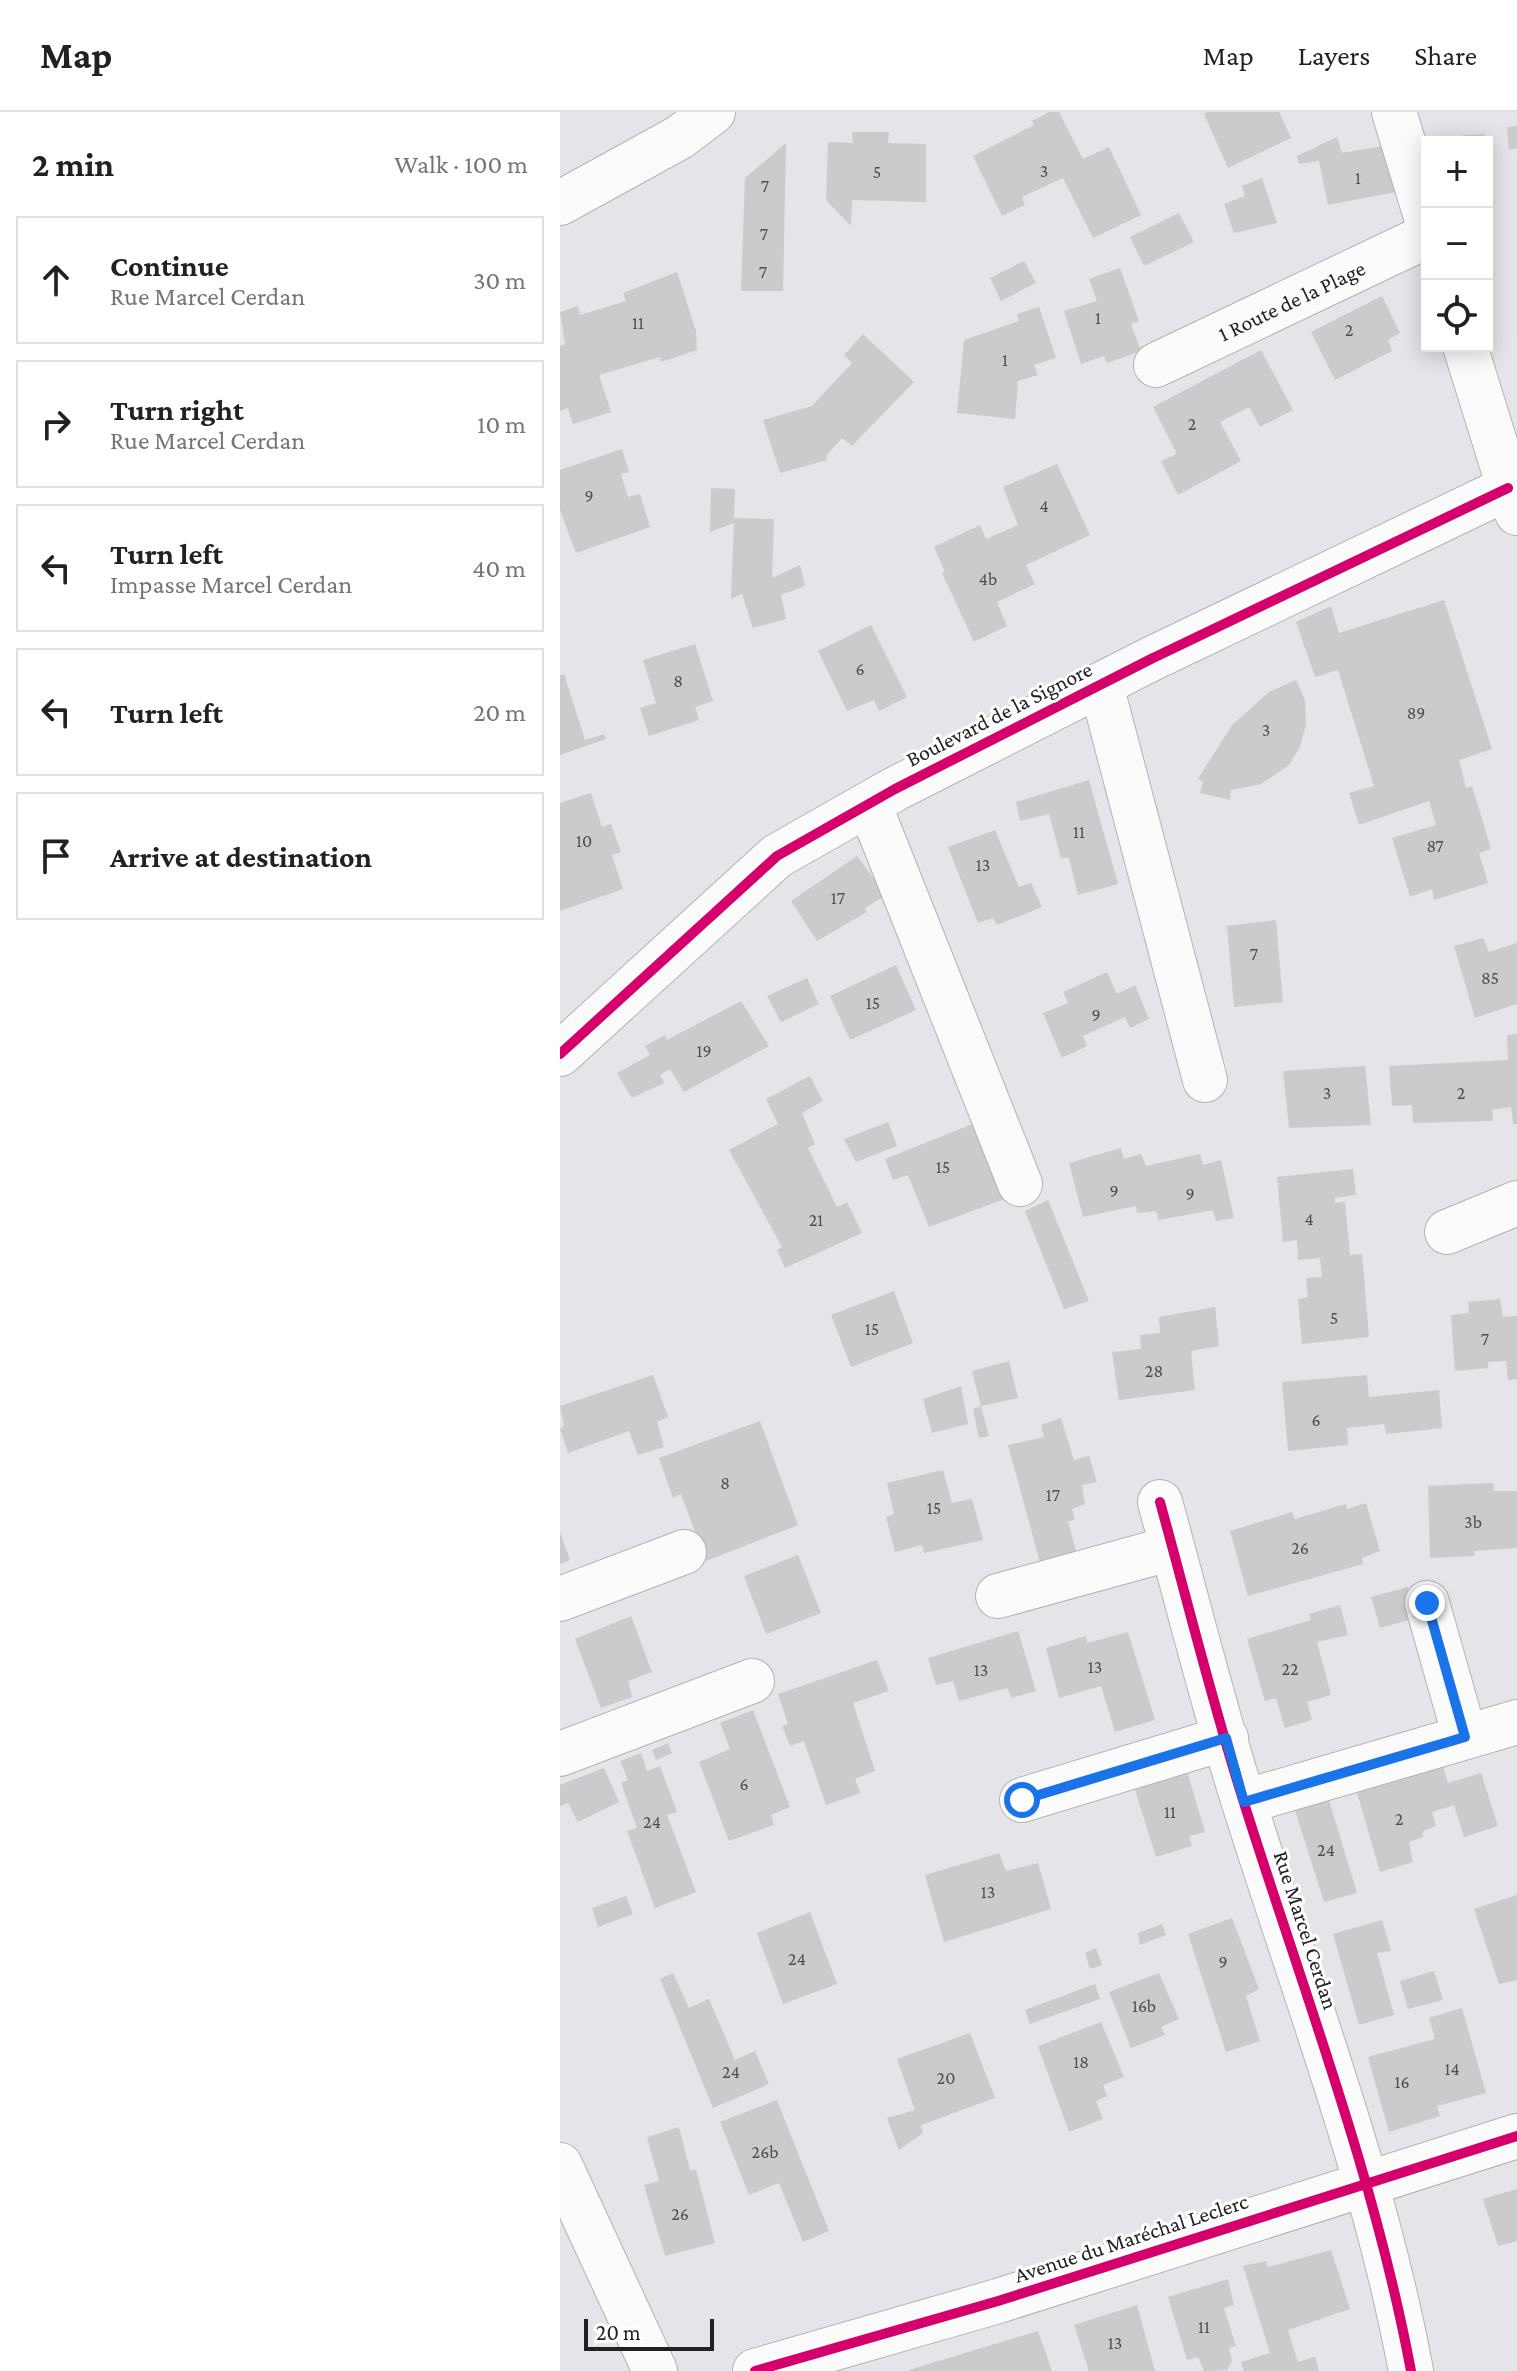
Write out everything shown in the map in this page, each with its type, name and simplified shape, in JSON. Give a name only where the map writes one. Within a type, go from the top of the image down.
[{"type":"street","points":[[560,203],[680,137],[713,112]]},
{"type":"street","points":[[1394,112],[1423,208]]},
{"type":"street","name":"1 Route de la Plage","points":[[1156,365],[1421,239]]},
{"type":"street","points":[[1467,352],[1512,501]]},
{"type":"street","name":"Boulevard de la Signore","points":[[560,1054],[777,856],[869,804],[1101,685],[1512,501]]},
{"type":"street","points":[[1101,685],[1205,1080]]},
{"type":"street","points":[[869,804],[1020,1184]]},
{"type":"street","points":[[1447,1232],[1517,1203]]},
{"type":"street","name":"Rue Marcel Cerdan","points":[[1160,1502],[1244,1802],[1367,2183],[1393,2274],[1411,2371]]},
{"type":"street","points":[[998,1596],[1172,1548]]},
{"type":"street","points":[[560,1599],[684,1552]]},
{"type":"street","points":[[1427,1603],[1465,1737]]},
{"type":"street","points":[[560,1754],[752,1681]]},
{"type":"street","points":[[1244,1802],[1517,1722]]},
{"type":"street","points":[[1022,1800],[1226,1738]]},
{"type":"street","name":"Avenue du Maréchal Leclerc","points":[[755,2371],[998,2301],[1517,2136]]},
{"type":"street","points":[[560,2165],[655,2371]]},
{"type":"building","points":[[1049,112],[1059,112],[1083,159],[1109,147],[1141,215],[1093,238],[1063,178],[1022,197],[1025,205],[1002,216],[973,156],[1034,125],[1032,121]]},
{"type":"building","points":[[1279,112],[1291,138],[1228,168],[1204,114]]},
{"type":"building","points":[[1517,126],[1517,148],[1509,150],[1507,127]]},
{"type":"building","points":[[852,132],[889,132],[888,143],[926,144],[926,202],[852,200],[851,226],[826,200],[828,142],[853,143]]},
{"type":"building","points":[[1337,137],[1342,153],[1388,145],[1396,192],[1328,205],[1319,161],[1299,164],[1297,156]]},
{"type":"building","points":[[786,143],[783,291],[741,291],[745,178]]},
{"type":"building","points":[[1262,178],[1277,223],[1234,233],[1224,204],[1245,196],[1242,186]]},
{"type":"building","points":[[1179,213],[1194,242],[1144,266],[1130,237]]},
{"type":"building","points":[[1024,261],[1036,283],[1001,301],[990,278]]},
{"type":"building","points":[[1120,268],[1139,321],[1131,324],[1141,351],[1107,363],[1104,356],[1081,364],[1064,311],[1097,301],[1089,279]]},
{"type":"building","points":[[677,272],[696,331],[697,350],[661,362],[660,357],[599,375],[611,412],[573,424],[568,408],[560,411],[560,346],[565,344],[560,312],[578,306],[580,315],[626,301],[623,293]]},
{"type":"building","points":[[1382,296],[1400,333],[1388,340],[1392,351],[1335,380],[1311,332]]},
{"type":"building","points":[[1039,307],[1056,358],[1034,365],[1038,375],[1018,381],[1015,419],[957,413],[964,340],[1019,321],[1017,314]]},
{"type":"building","points":[[863,334],[914,382],[852,446],[842,438],[826,456],[827,460],[780,473],[763,420],[812,406],[852,363],[844,355]]},
{"type":"building","points":[[1261,350],[1293,410],[1260,427],[1249,407],[1220,422],[1241,461],[1178,495],[1161,461],[1177,454],[1153,407]]},
{"type":"building","points":[[622,449],[629,472],[621,474],[628,497],[640,494],[650,527],[576,553],[560,510],[560,470]]},
{"type":"building","points":[[1057,464],[1090,535],[1026,565],[1035,584],[997,602],[1007,626],[974,642],[942,573],[945,572],[934,547],[980,525],[986,539],[1018,525],[1003,487]]},
{"type":"building","points":[[711,488],[735,489],[734,518],[774,519],[772,578],[800,565],[805,586],[781,595],[786,619],[753,628],[742,594],[731,599],[734,523],[710,532]]},
{"type":"building","points":[[1444,600],[1492,749],[1459,760],[1466,788],[1472,786],[1491,849],[1479,853],[1488,883],[1434,900],[1432,889],[1410,897],[1392,838],[1436,825],[1429,801],[1359,825],[1349,793],[1374,786],[1338,670],[1315,677],[1296,622],[1331,606],[1339,633]]},
{"type":"building","points":[[871,625],[907,697],[879,711],[874,700],[847,711],[818,651]]},
{"type":"building","points":[[695,644],[713,701],[695,707],[699,720],[649,736],[640,708],[656,703],[643,660]]},
{"type":"building","points":[[564,674],[585,740],[604,734],[606,739],[560,755],[560,676]]},
{"type":"building","points":[[1296,680],[1305,700],[1306,724],[1300,747],[1289,765],[1261,784],[1231,790],[1230,800],[1200,793],[1203,782],[1198,779],[1232,725],[1269,692]]},
{"type":"building","points":[[1089,780],[1118,884],[1078,895],[1069,858],[1061,858],[1049,814],[1020,821],[1016,802]]},
{"type":"building","points":[[591,793],[602,827],[611,824],[621,852],[612,855],[623,889],[560,911],[560,803]]},
{"type":"building","points":[[995,830],[1019,887],[1031,883],[1042,907],[997,925],[993,918],[978,923],[948,847]]},
{"type":"building","points":[[857,856],[886,895],[865,908],[867,912],[817,941],[791,901]]},
{"type":"building","points":[[1276,920],[1283,1002],[1234,1007],[1227,926]]},
{"type":"building","points":[[1483,938],[1489,952],[1517,943],[1517,1004],[1475,1018],[1454,946]]},
{"type":"building","points":[[896,965],[916,1010],[850,1040],[830,996]]},
{"type":"building","points":[[1107,972],[1117,994],[1135,985],[1149,1019],[1130,1028],[1125,1017],[1083,1036],[1087,1046],[1062,1058],[1043,1013],[1068,1003],[1063,992]]},
{"type":"building","points":[[807,978],[819,1004],[781,1022],[767,996]]},
{"type":"building","points":[[741,1001],[769,1046],[684,1092],[670,1069],[660,1075],[664,1083],[632,1098],[617,1073],[650,1055],[645,1046],[665,1035],[667,1040]]},
{"type":"building","points":[[1517,1034],[1517,1124],[1513,1124],[1511,1107],[1492,1110],[1493,1121],[1413,1123],[1412,1105],[1392,1106],[1389,1066],[1508,1060],[1507,1035]]},
{"type":"building","points":[[1365,1066],[1371,1125],[1289,1128],[1283,1071]]},
{"type":"building","points":[[810,1076],[823,1101],[802,1113],[815,1144],[808,1148],[837,1207],[847,1202],[862,1233],[785,1268],[777,1250],[782,1247],[729,1150],[778,1124],[766,1099]]},
{"type":"building","points":[[980,1121],[1010,1197],[929,1227],[908,1175],[893,1180],[885,1159]]},
{"type":"building","points":[[888,1122],[897,1146],[856,1162],[844,1139]]},
{"type":"building","points":[[1121,1148],[1124,1159],[1141,1154],[1146,1166],[1200,1154],[1203,1165],[1221,1160],[1234,1218],[1216,1221],[1213,1210],[1159,1220],[1156,1211],[1137,1213],[1136,1206],[1083,1217],[1069,1163]]},
{"type":"building","points":[[1353,1169],[1356,1195],[1335,1198],[1335,1203],[1345,1202],[1350,1255],[1362,1254],[1369,1337],[1302,1344],[1298,1299],[1308,1297],[1306,1278],[1322,1277],[1320,1258],[1298,1260],[1297,1240],[1283,1242],[1277,1177]]},
{"type":"building","points":[[1048,1200],[1089,1301],[1064,1309],[1025,1211]]},
{"type":"building","points":[[894,1291],[913,1343],[851,1367],[831,1315]]},
{"type":"building","points":[[1500,1299],[1503,1317],[1517,1316],[1517,1379],[1508,1380],[1506,1361],[1488,1362],[1488,1368],[1455,1371],[1451,1315],[1469,1313],[1468,1302]]},
{"type":"building","points":[[1215,1307],[1219,1346],[1191,1351],[1195,1390],[1119,1400],[1112,1352],[1141,1349],[1140,1335],[1160,1333],[1159,1317]]},
{"type":"building","points":[[1009,1361],[1018,1398],[981,1406],[972,1371]]},
{"type":"building","points":[[653,1375],[668,1417],[657,1422],[664,1447],[638,1455],[629,1431],[568,1453],[560,1429],[564,1426],[560,1406]]},
{"type":"building","points":[[1367,1375],[1369,1397],[1439,1390],[1442,1428],[1386,1434],[1384,1424],[1347,1428],[1348,1445],[1288,1451],[1282,1382]]},
{"type":"building","points":[[961,1386],[968,1424],[932,1433],[923,1399]]},
{"type":"building","points":[[981,1406],[989,1436],[979,1438],[973,1409]]},
{"type":"building","points":[[1061,1418],[1074,1460],[1089,1456],[1097,1482],[1082,1485],[1085,1504],[1072,1509],[1075,1519],[1068,1522],[1076,1551],[1040,1562],[1008,1445],[1044,1437],[1041,1425]]},
{"type":"building","points":[[760,1421],[798,1525],[706,1561],[681,1494],[673,1498],[659,1458]]},
{"type":"building","points":[[943,1470],[952,1503],[972,1499],[983,1540],[924,1553],[922,1545],[895,1552],[886,1517],[894,1514],[887,1483]]},
{"type":"building","points":[[1493,1483],[1494,1491],[1517,1491],[1517,1548],[1474,1551],[1475,1556],[1430,1558],[1428,1486]]},
{"type":"building","points":[[1366,1503],[1380,1551],[1362,1558],[1363,1564],[1248,1596],[1230,1531],[1292,1512],[1295,1519],[1346,1504],[1347,1509]]},
{"type":"building","points":[[560,1532],[570,1560],[560,1564]]},
{"type":"building","points":[[798,1555],[821,1613],[766,1634],[744,1576]]},
{"type":"building","points":[[1408,1587],[1417,1618],[1380,1628],[1371,1597]]},
{"type":"building","points":[[1340,1605],[1348,1635],[1317,1642],[1331,1695],[1307,1702],[1312,1720],[1285,1728],[1276,1698],[1265,1701],[1247,1639],[1311,1620],[1309,1614]]},
{"type":"building","points":[[631,1616],[652,1672],[628,1681],[632,1697],[601,1708],[575,1639]]},
{"type":"building","points":[[1018,1631],[1036,1691],[1012,1698],[1007,1688],[959,1701],[953,1681],[936,1685],[928,1658]]},
{"type":"building","points":[[1128,1632],[1155,1720],[1115,1732],[1101,1686],[1059,1698],[1046,1648],[1086,1636],[1087,1643]]},
{"type":"building","points":[[877,1660],[889,1691],[853,1703],[875,1771],[855,1779],[860,1793],[826,1805],[804,1741],[790,1746],[782,1726],[788,1724],[778,1694]]},
{"type":"building","points":[[753,1710],[790,1807],[771,1815],[774,1825],[729,1841],[699,1762],[730,1749],[720,1723]]},
{"type":"building","points":[[668,1743],[672,1753],[656,1760],[652,1750]]},
{"type":"building","points":[[641,1753],[647,1771],[660,1766],[677,1812],[667,1815],[696,1892],[655,1908],[627,1831],[637,1828],[621,1783],[628,1780],[620,1761]]},
{"type":"building","points":[[1442,1763],[1448,1783],[1481,1773],[1498,1826],[1464,1837],[1454,1805],[1432,1812],[1436,1826],[1423,1831],[1423,1837],[1409,1842],[1413,1862],[1380,1872],[1356,1789]]},
{"type":"building","points":[[604,1768],[619,1802],[578,1822],[568,1803],[560,1806],[560,1785]]},
{"type":"building","points":[[1187,1771],[1205,1832],[1189,1836],[1192,1846],[1156,1857],[1134,1787]]},
{"type":"building","points":[[1328,1797],[1357,1893],[1324,1902],[1294,1807]]},
{"type":"building","points":[[999,1853],[1006,1871],[1038,1863],[1051,1909],[944,1942],[925,1875]]},
{"type":"building","points":[[1517,1895],[1517,1980],[1499,1984],[1474,1909]]},
{"type":"building","points":[[626,1896],[633,1914],[598,1927],[592,1908]]},
{"type":"building","points":[[810,1912],[837,1984],[783,2004],[757,1933]]},
{"type":"building","points":[[1232,1918],[1259,1989],[1246,1996],[1260,2041],[1226,2052],[1188,1934]]},
{"type":"building","points":[[1382,1920],[1391,1951],[1377,1953],[1394,2015],[1359,2025],[1333,1934]]},
{"type":"building","points":[[1162,1924],[1166,1935],[1140,1945],[1138,1933]]},
{"type":"building","points":[[1096,1948],[1102,1965],[1090,1969],[1085,1953]]},
{"type":"building","points":[[1434,1971],[1443,2000],[1408,2009],[1400,1981]]},
{"type":"building","points":[[673,1973],[689,2008],[709,1999],[735,2060],[755,2051],[769,2084],[713,2108],[660,1979]]},
{"type":"building","points":[[1159,1973],[1179,2019],[1161,2027],[1165,2035],[1131,2048],[1109,1992]]},
{"type":"building","points":[[1095,1984],[1100,1999],[1030,2024],[1025,2010]]},
{"type":"building","points":[[1462,2008],[1486,2093],[1437,2106],[1440,2116],[1389,2132],[1368,2057],[1435,2039],[1429,2018]]},
{"type":"building","points":[[1101,2022],[1124,2077],[1103,2085],[1107,2096],[1096,2101],[1103,2119],[1069,2132],[1038,2046]]},
{"type":"building","points":[[970,2033],[995,2098],[921,2125],[923,2133],[899,2150],[887,2118],[915,2110],[897,2059]]},
{"type":"building","points":[[777,2100],[829,2231],[803,2242],[779,2183],[749,2195],[720,2122]]},
{"type":"building","points":[[679,2127],[690,2170],[696,2170],[715,2243],[665,2256],[644,2185],[659,2181],[647,2137]]},
{"type":"building","points":[[1517,2189],[1517,2241],[1498,2246],[1483,2199]]},
{"type":"building","points":[[1331,2250],[1350,2309],[1288,2330],[1298,2362],[1315,2357],[1319,2371],[1244,2371],[1241,2362],[1270,2353],[1243,2266],[1266,2261],[1268,2267]]},
{"type":"building","points":[[1228,2279],[1234,2305],[1224,2308],[1236,2346],[1229,2348],[1232,2361],[1227,2370],[1204,2371],[1198,2357],[1187,2360],[1168,2297]]},
{"type":"building","points":[[1137,2305],[1155,2371],[1089,2371],[1074,2325]]},
{"type":"building","points":[[1038,2331],[1052,2371],[909,2371],[909,2370]]},
{"type":"cycle path","points":[[560,1054],[777,856],[895,789],[1151,659],[1508,488]]},
{"type":"cycle path","points":[[1160,1502],[1233,1768],[1358,2157],[1396,2299],[1411,2371]]},
{"type":"cycle path","points":[[755,2371],[998,2301],[1517,2136]]},
{"type":"route","points":[[1022,1800],[1226,1738],[1244,1802],[1465,1737],[1427,1603]]}]
